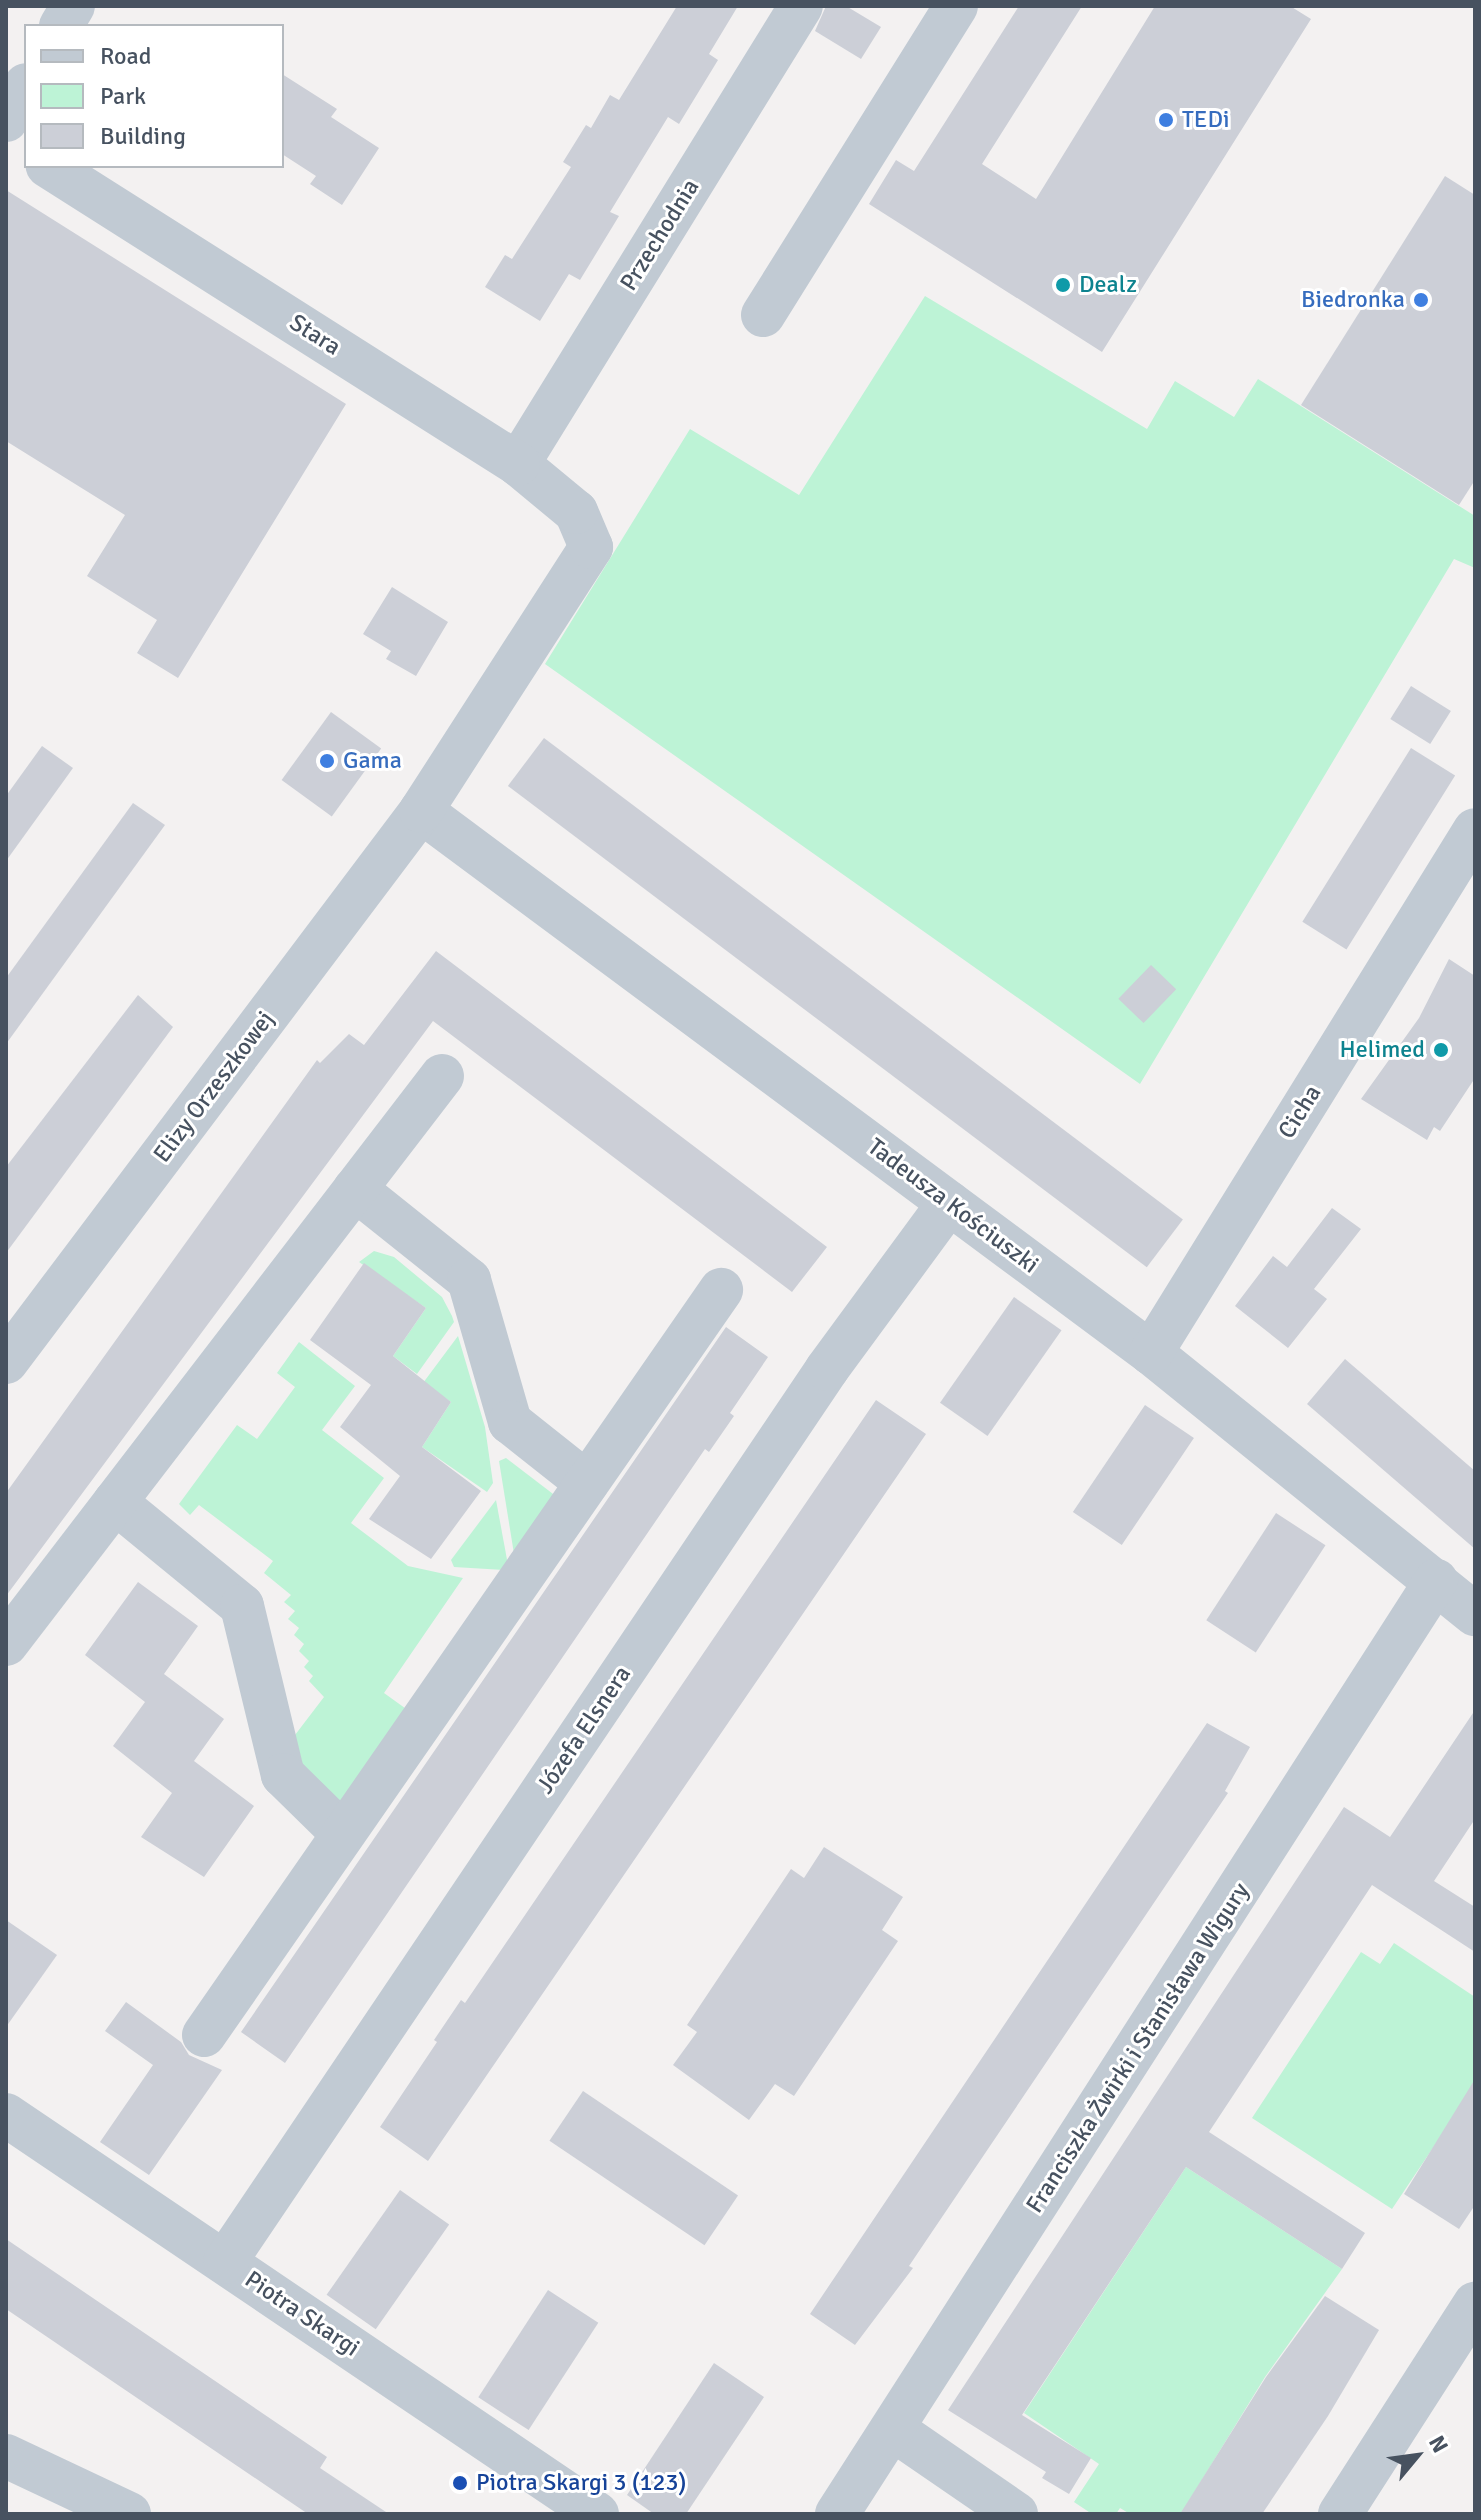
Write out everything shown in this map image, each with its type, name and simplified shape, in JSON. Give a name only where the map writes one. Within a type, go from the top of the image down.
[{"type":"street","points":[[62,24],[73,6]]},
{"type":"street","name":"Przechodnia","points":[[518,464],[801,6]]},
{"type":"street","points":[[763,315],[956,6]]},
{"type":"street","points":[[6,120],[24,88]]},
{"type":"street","points":[[6,139],[24,151]]},
{"type":"street","name":"Stara","points":[[51,168],[518,464],[576,512],[591,547],[421,811]]},
{"type":"street","name":"Tadeusza Kościuszki","points":[[421,811],[1151,1353],[1475,1614]]},
{"type":"street","name":"Elizy Orzeszkowej","points":[[6,1362],[421,811]]},
{"type":"street","name":"Cicha","points":[[1151,1353],[1475,830]]},
{"type":"street","points":[[6,1644],[442,1076]]},
{"type":"street","points":[[355,1189],[469,1280],[510,1422],[587,1483]]},
{"type":"street","name":"Józefa Elsnera","points":[[225,2262],[827,1369],[949,1203]]},
{"type":"street","points":[[204,2035],[721,1290]]},
{"type":"street","points":[[115,1502],[242,1606],[283,1775],[343,1834]]},
{"type":"street","name":"Franciszka Żwirki i Stanisława Wigury","points":[[837,2514],[894,2430],[1436,1581]]},
{"type":"street","name":"Piotra Skargi","points":[[6,2115],[597,2514]]},
{"type":"street","points":[[1340,2514],[1475,2304]]},
{"type":"street","points":[[894,2430],[1016,2514]]},
{"type":"street","points":[[6,2456],[129,2514]]},
{"type":"green space","points":[[925,296],[1147,429],[1175,381],[1234,417],[1258,379],[1475,516],[1475,568],[1454,559],[1140,1084],[545,664],[690,429],[799,495]]},
{"type":"green space","points":[[374,1251],[394,1257],[442,1297],[452,1316],[454,1322],[417,1374],[393,1356],[426,1308],[359,1262]]},
{"type":"green space","points":[[458,1336],[485,1427],[493,1483],[487,1492],[422,1447],[451,1402],[423,1383]]},
{"type":"green space","points":[[299,1342],[355,1386],[322,1430],[384,1478],[351,1523],[408,1566],[463,1578],[384,1693],[416,1716],[344,1805],[308,1787],[295,1735],[324,1697],[309,1681],[313,1676],[304,1667],[309,1661],[299,1651],[304,1644],[294,1635],[299,1628],[288,1619],[295,1611],[284,1602],[291,1595],[264,1573],[273,1561],[199,1505],[190,1515],[179,1504],[237,1425],[257,1439],[295,1387],[277,1373]]},
{"type":"green space","points":[[506,1458],[557,1497],[515,1560],[499,1461]]},
{"type":"green space","points":[[496,1500],[508,1565],[504,1570],[454,1567],[451,1560]]},
{"type":"green space","points":[[1394,1943],[1475,1997],[1475,2085],[1392,2209],[1252,2118],[1361,1952],[1380,1964]]},
{"type":"green space","points":[[1186,2167],[1342,2269],[1265,2377],[1181,2514],[1130,2514],[1120,2508],[1116,2514],[1092,2514],[1074,2502],[1099,2464],[1024,2413]]},
{"type":"building","points":[[677,6],[738,6],[709,54],[718,60],[679,124],[668,117],[610,212],[619,216],[580,280],[569,274],[540,321],[485,287],[505,255],[512,259],[571,167],[563,162],[586,125],[591,128],[610,95],[619,100]]},
{"type":"building","points":[[826,6],[846,6],[881,27],[861,59],[815,31]]},
{"type":"building","points":[[1019,6],[1082,6],[982,164],[1036,199],[1155,6],[1290,6],[1311,19],[1102,352],[869,204],[896,160],[914,171]]},
{"type":"building","points":[[284,75],[337,109],[331,117],[379,148],[342,205],[310,184],[316,176],[284,155]]},
{"type":"building","name":"Biedronka","points":[[1445,176],[1475,195],[1475,480],[1459,505],[1301,405]]},
{"type":"building","points":[[6,190],[346,404],[178,678],[137,653],[157,620],[87,576],[125,515],[6,441]]},
{"type":"building","points":[[392,587],[448,622],[416,676],[386,659],[391,651],[363,634]]},
{"type":"building","points":[[1411,686],[1451,711],[1430,744],[1390,719]]},
{"type":"building","points":[[331,712],[381,748],[332,816],[282,780]]},
{"type":"building","points":[[544,738],[1183,1219],[1147,1267],[508,786]]},
{"type":"building","points":[[42,746],[73,768],[6,861],[6,796]]},
{"type":"building","points":[[1411,748],[1455,776],[1346,949],[1302,922]]},
{"type":"building","points":[[133,803],[165,825],[6,1044],[6,978]]},
{"type":"building","points":[[436,951],[827,1247],[792,1292],[433,1021],[6,1596],[6,1493],[317,1060],[320,1063],[349,1034],[364,1045]]},
{"type":"building","name":"Helimed","points":[[1449,959],[1475,976],[1475,1078],[1440,1131],[1434,1127],[1427,1140],[1361,1099],[1419,1018]]},
{"type":"building","points":[[1151,965],[1176,989],[1144,1023],[1118,999]]},
{"type":"building","points":[[138,995],[173,1027],[6,1253],[6,1167]]},
{"type":"building","points":[[1332,1208],[1361,1229],[1314,1289],[1327,1299],[1288,1348],[1235,1306],[1273,1256],[1287,1267]]},
{"type":"building","points":[[364,1263],[426,1308],[393,1356],[451,1402],[422,1447],[481,1491],[431,1559],[369,1519],[400,1476],[340,1427],[371,1385],[310,1340]]},
{"type":"building","points":[[1014,1297],[1062,1330],[988,1436],[940,1403]]},
{"type":"building","points":[[726,1327],[768,1357],[730,1413],[734,1416],[709,1452],[705,1449],[285,2063],[241,2032]]},
{"type":"building","points":[[1345,1359],[1475,1471],[1475,1549],[1307,1404]]},
{"type":"building","points":[[876,1400],[926,1434],[428,2161],[380,2127],[461,2000],[465,2003]]},
{"type":"building","points":[[1145,1405],[1194,1438],[1122,1545],[1073,1512]]},
{"type":"building","points":[[1276,1513],[1325,1545],[1256,1652],[1206,1620]]},
{"type":"building","points":[[138,1582],[198,1626],[164,1674],[224,1719],[194,1761],[254,1806],[204,1877],[141,1837],[172,1793],[113,1746],[145,1702],[85,1655]]},
{"type":"building","points":[[1475,1710],[1475,1819],[1434,1881],[1475,1907],[1475,1952],[1372,1885],[1209,2132],[1365,2233],[1342,2269],[1186,2167],[1022,2415],[1091,2458],[1069,2494],[1042,2478],[1046,2472],[948,2410],[1344,1807],[1390,1837]]},
{"type":"building","points":[[1207,1723],[1250,1747],[1225,1791],[1228,1793],[909,2266],[913,2268],[855,2345],[810,2314]]},
{"type":"building","points":[[824,1847],[903,1897],[882,1930],[898,1941],[794,2096],[775,2084],[749,2120],[673,2065],[697,2032],[687,2025],[791,1869],[804,1878]]},
{"type":"building","points":[[6,1920],[57,1955],[6,2027]]},
{"type":"building","points":[[126,2002],[181,2042],[189,2055],[222,2070],[149,2175],[100,2142],[153,2065],[105,2031]]},
{"type":"building","points":[[1475,2079],[1475,2205],[1459,2229],[1404,2194]]},
{"type":"building","points":[[583,2091],[738,2196],[704,2245],[549,2141]]},
{"type":"building","points":[[400,2190],[449,2224],[376,2329],[327,2295]]},
{"type":"building","points":[[6,2239],[327,2457],[320,2468],[389,2514],[308,2514],[6,2309]]},
{"type":"building","points":[[548,2290],[598,2323],[529,2430],[478,2397]]},
{"type":"building","points":[[1325,2296],[1379,2330],[1328,2416],[1262,2514],[1180,2514],[1266,2377]]},
{"type":"building","points":[[714,2363],[764,2397],[686,2514],[654,2514],[627,2495]]},
{"type":"place","name":"TEDi","points":[[1166,120]]},
{"type":"place","name":"Dealz","points":[[1063,285]]},
{"type":"place","name":"Biedronka","points":[[1421,300]]},
{"type":"place","name":"Gama","points":[[327,761]]},
{"type":"place","name":"Helimed","points":[[1441,1050]]},
{"type":"place","name":"Piotra Skargi 3 (123)","points":[[460,2483]]}]
